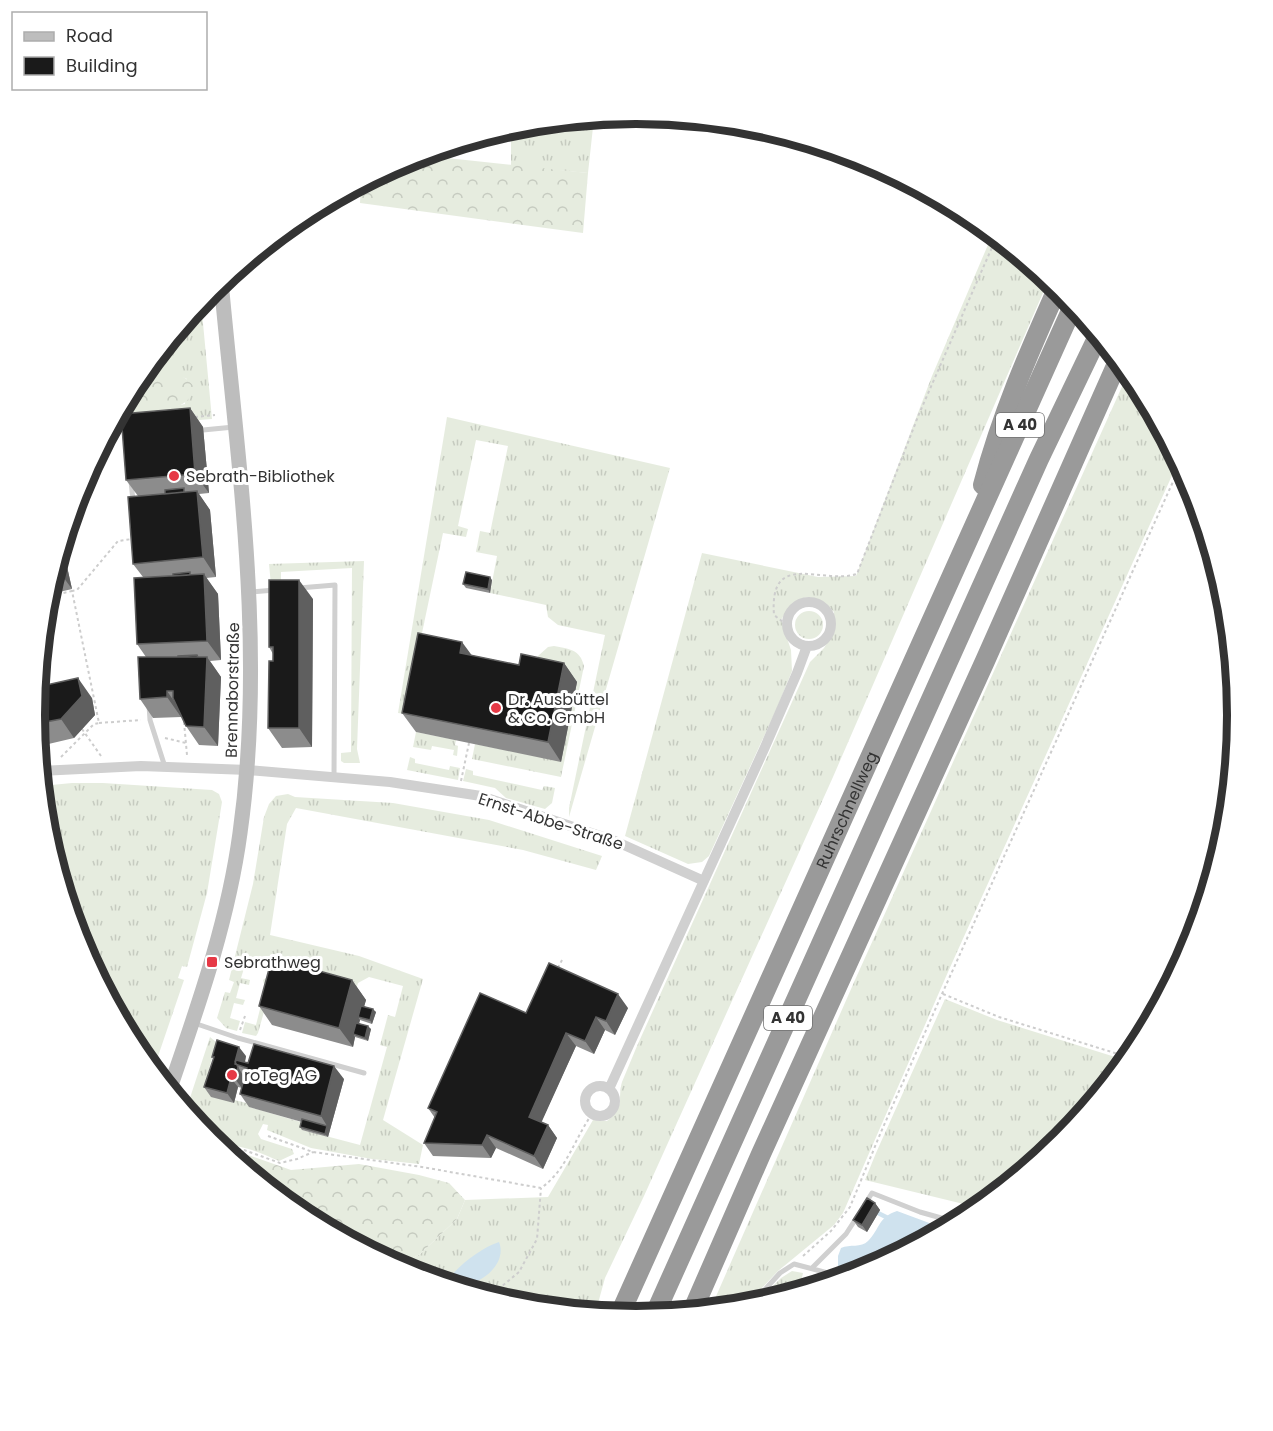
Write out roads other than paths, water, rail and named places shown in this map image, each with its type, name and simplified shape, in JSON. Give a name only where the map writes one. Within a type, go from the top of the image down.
[{"type":"highway","points":[[966,545],[998,432],[1015,385],[1054,296]]},
{"type":"highway","name":"Ruhrschnellweg","points":[[623,1307],[1070,313]]},
{"type":"highway","name":"Ruhrschnellweg","points":[[658,1306],[1039,459],[1095,342]]},
{"type":"highway","points":[[696,1304],[1115,368]]},
{"type":"main road","name":"Brennaborstraße","points":[[173,1083],[212,962],[228,901],[240,835],[248,770],[252,677],[250,592],[222,293]]},
{"type":"street","points":[[812,603],[823,608],[830,618],[830,630],[828,636],[819,644],[807,646],[801,645],[791,637],[787,625],[791,613],[800,605],[812,603]]},
{"type":"street","points":[[609,1089],[797,673],[807,646]]},
{"type":"street","points":[[48,771],[141,766],[248,770]]},
{"type":"street","name":"Ernst-Abbe-Straße","points":[[248,770],[390,782],[481,796],[615,841],[704,881]]},
{"type":"street","points":[[597,1086],[609,1089],[616,1101],[613,1110],[601,1116],[592,1114],[585,1103],[587,1094],[597,1086]]},
{"type":"lane","points":[[203,430],[235,427]]},
{"type":"lane","points":[[131,473],[134,508]]},
{"type":"lane","points":[[292,588],[335,585],[334,777]]},
{"type":"lane","points":[[250,592],[281,589]]},
{"type":"lane","points":[[148,700],[150,720],[165,767]]},
{"type":"lane","points":[[192,1022],[238,1038],[364,1073]]},
{"type":"lane","points":[[813,1268],[846,1234],[872,1192],[920,1212],[946,1219]]},
{"type":"lane","points":[[761,1294],[780,1273],[794,1264],[833,1274]]},
{"type":"water","points":[[897,1211],[937,1225],[898,1246],[842,1270],[838,1266],[841,1248],[865,1243],[872,1237],[883,1220]]},
{"type":"water","points":[[499,1242],[501,1251],[499,1260],[486,1276],[472,1284],[450,1277],[466,1262],[485,1248]]},
{"type":"waterway","points":[[874,1211],[890,1219]]},
{"type":"place","name":"Sebrath-Bibliothek","points":[[174,476]]},
{"type":"place","name":"Dr. Ausbüttel & Co. GmbH","points":[[496,708]]},
{"type":"place","name":"Sebrathweg","points":[[212,962]]},
{"type":"place","name":"roTeg AG","points":[[232,1075]]}]
